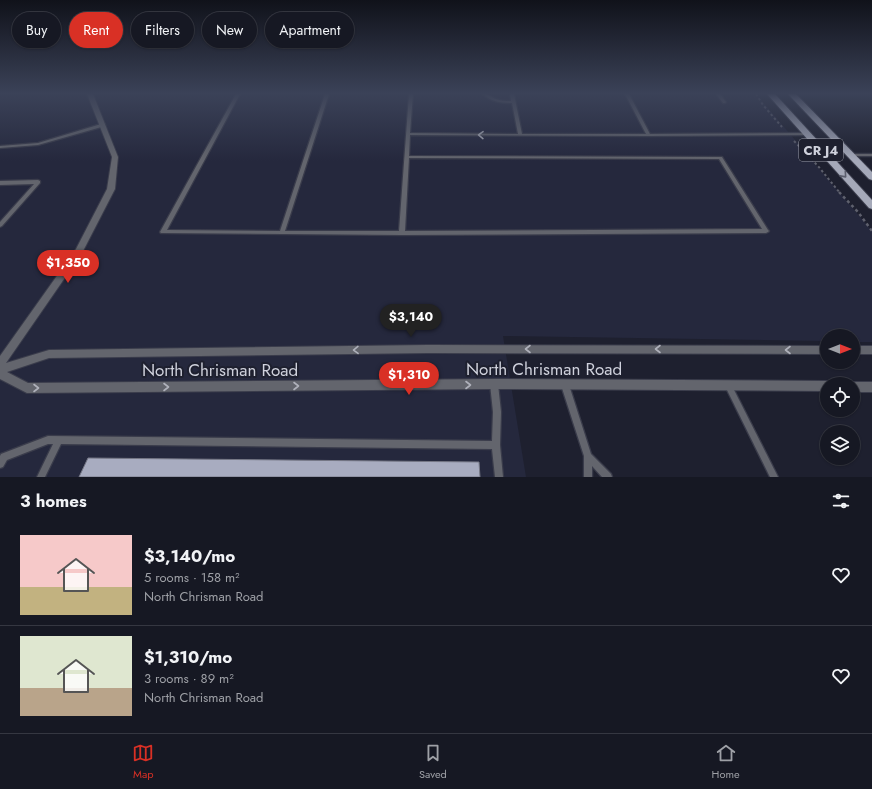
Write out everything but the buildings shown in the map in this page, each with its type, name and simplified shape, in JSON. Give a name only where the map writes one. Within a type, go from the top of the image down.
[{"type":"main road","name":"CR J4","points":[[791,116],[872,206]]},
{"type":"main road","name":"CR J4","points":[[814,116],[872,177]]},
{"type":"street","points":[[0,364],[79,251],[111,189],[115,157],[99,116]]},
{"type":"street","name":"North Chrisman Road","points":[[0,370],[49,354],[428,349],[820,350]]},
{"type":"street","points":[[860,350],[872,350]]},
{"type":"street","name":"North Chrisman Road","points":[[0,374],[27,388],[494,384],[820,386]]},
{"type":"street","points":[[860,387],[872,387]]},
{"type":"lane","points":[[226,116],[162,232],[402,233],[766,231],[720,158],[407,157]]},
{"type":"lane","points":[[282,232],[320,116]]},
{"type":"lane","points":[[402,233],[409,116]]},
{"type":"lane","points":[[516,116],[520,135]]},
{"type":"lane","points":[[639,116],[649,135]]},
{"type":"lane","points":[[0,147],[38,144],[103,125]]},
{"type":"lane","points":[[408,134],[807,134]]},
{"type":"lane","points":[[851,154],[872,154]]},
{"type":"lane","points":[[0,188],[2,183],[38,182],[0,225]]},
{"type":"lane","points":[[494,384],[497,412],[496,445],[499,477]]},
{"type":"lane","points":[[565,385],[588,456],[588,477]]},
{"type":"lane","points":[[729,386],[774,477]]},
{"type":"lane","points":[[0,464],[4,457],[48,440],[496,445]]},
{"type":"lane","points":[[41,477],[59,440]]},
{"type":"lane","points":[[588,456],[608,477]]},
{"type":"path","points":[[773,116],[818,166],[840,194],[858,212],[872,231]]},
{"type":"shaded area","points":[[0,116],[775,116],[872,231],[872,342],[860,342],[860,329],[820,329],[820,341],[503,336],[526,477],[0,477]]}]
